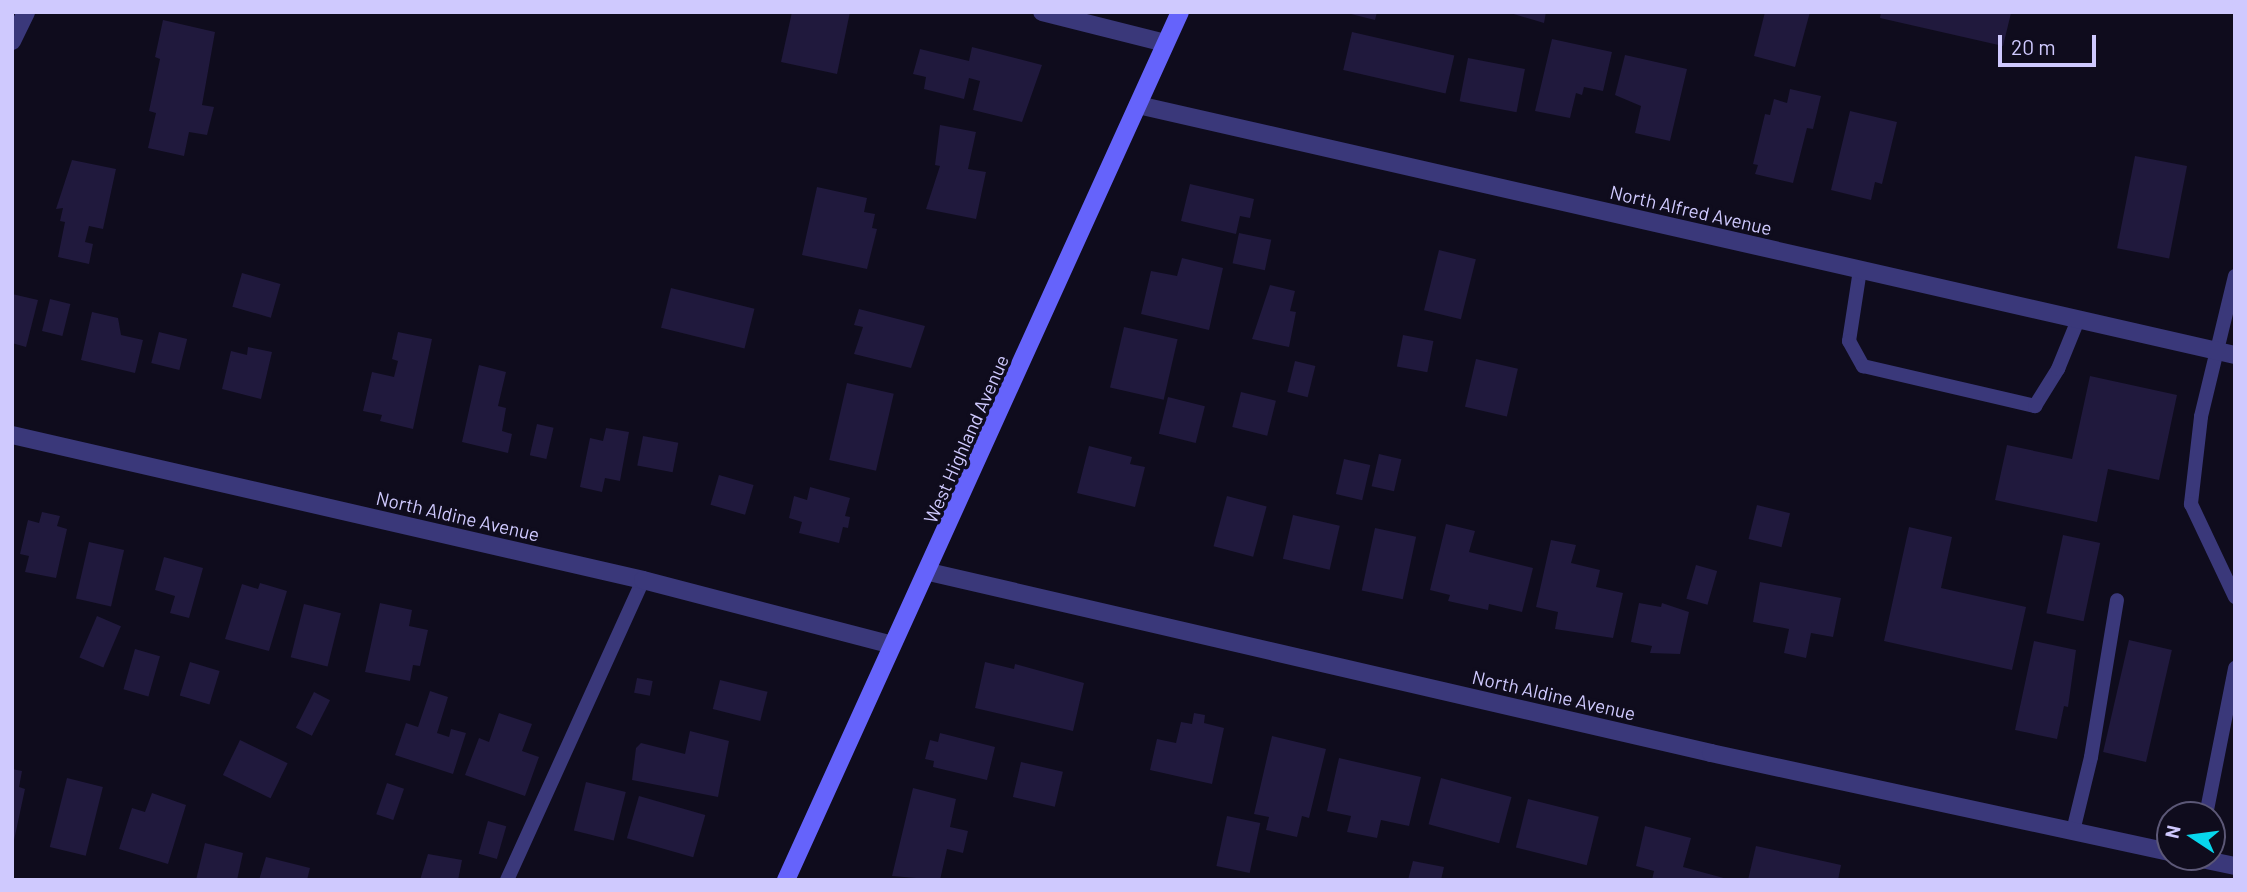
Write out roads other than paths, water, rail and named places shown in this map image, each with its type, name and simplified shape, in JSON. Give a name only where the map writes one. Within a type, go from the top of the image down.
[{"type":"main road","name":"West Highland Avenue","points":[[786,880],[892,645],[929,572],[1180,12]]},
{"type":"street","points":[[1042,12],[1166,43]]},
{"type":"street","points":[[12,41],[19,19]]},
{"type":"street","name":"North Alfred Avenue","points":[[1138,105],[2235,355]]},
{"type":"street","name":"North Aldine Avenue","points":[[12,435],[643,580],[892,645]]},
{"type":"street","name":"North Aldine Avenue","points":[[929,572],[2156,849]]},
{"type":"lane","points":[[1860,270],[1849,341],[1863,366],[2035,406],[2058,369],[2078,320]]},
{"type":"lane","points":[[2235,276],[2201,416],[2191,504],[2235,597]]},
{"type":"lane","points":[[507,880],[643,580]]},
{"type":"lane","points":[[2073,831],[2091,757],[2117,600]]},
{"type":"lane","points":[[2209,801],[2235,668]]}]
